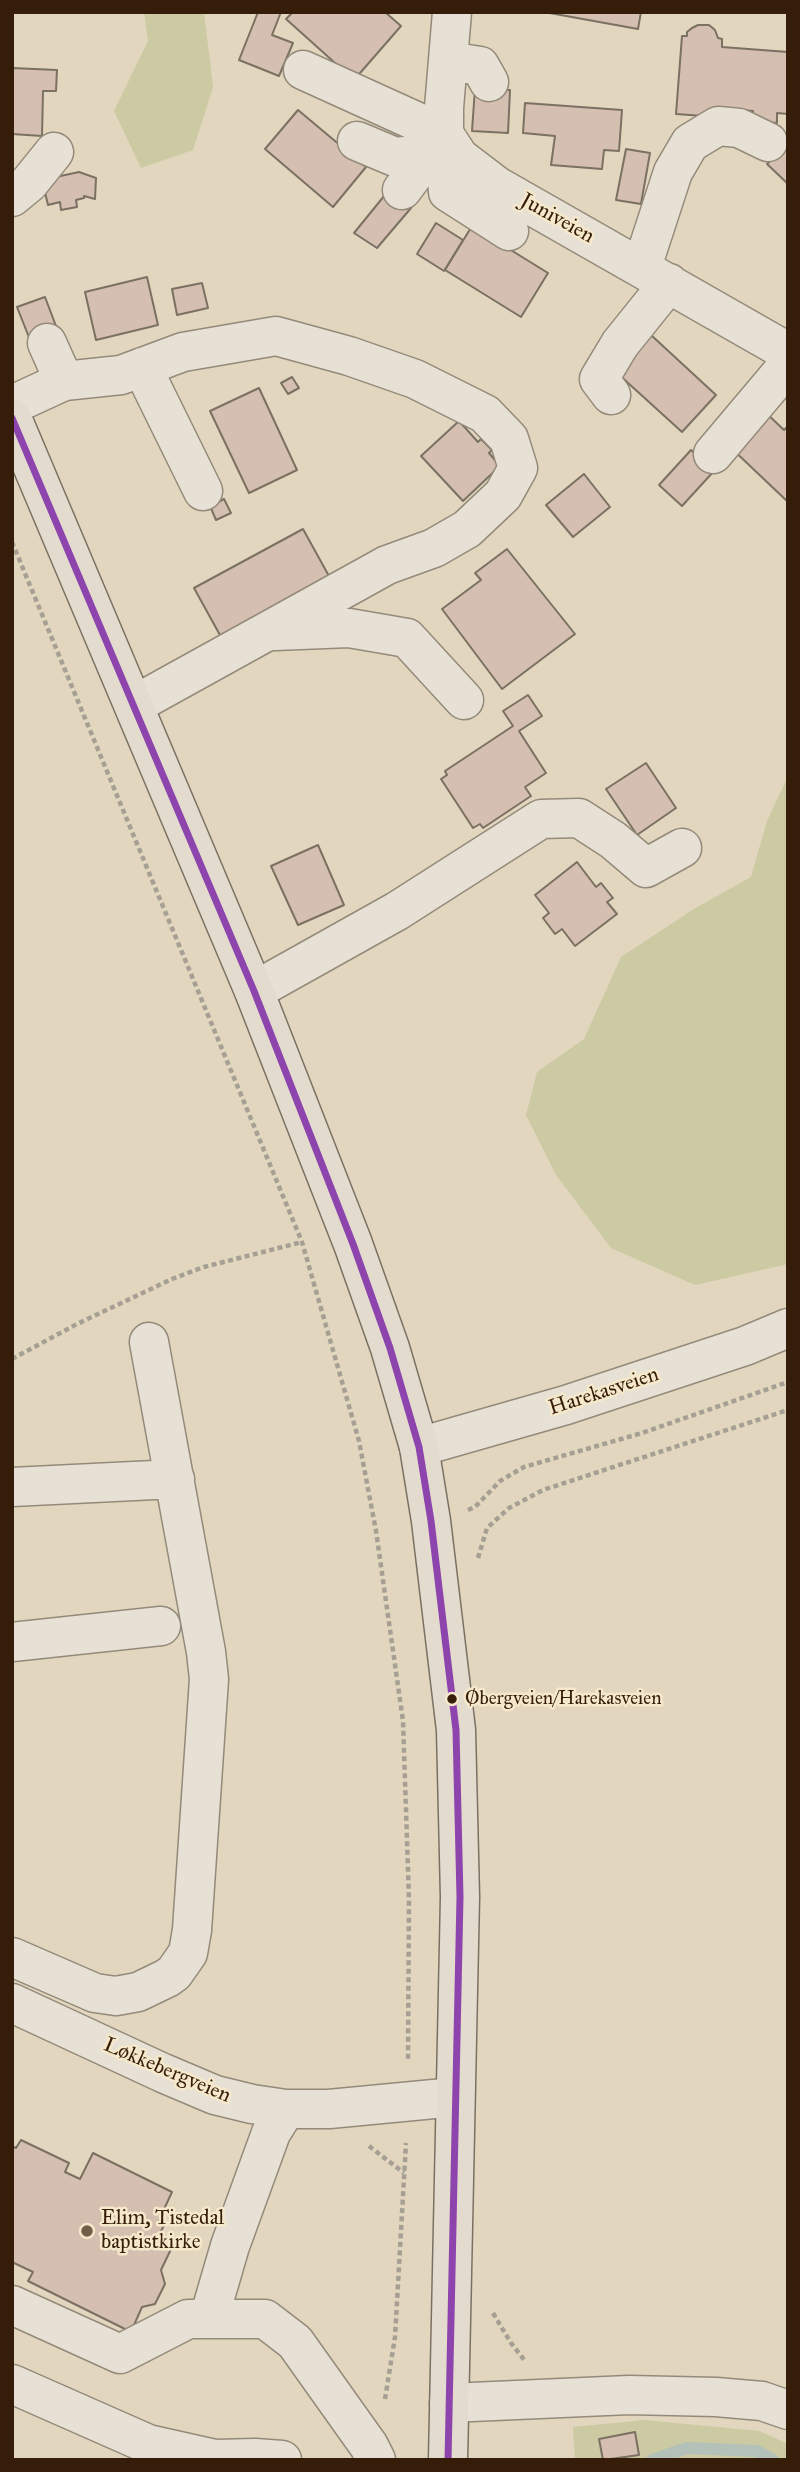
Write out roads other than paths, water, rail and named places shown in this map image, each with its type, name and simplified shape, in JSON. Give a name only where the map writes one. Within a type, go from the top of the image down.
[{"type":"main road","points":[[12,418],[254,991],[354,1244],[390,1348],[419,1447],[431,1521],[456,1730],[460,1897],[448,2460]]},
{"type":"street","points":[[452,12],[444,148],[448,192],[509,231]]},
{"type":"street","points":[[448,61],[480,66],[489,82]]},
{"type":"street","name":"Juniveien","points":[[303,70],[444,148],[497,186],[788,352]]},
{"type":"street","points":[[611,396],[599,379],[656,275],[673,172],[690,143],[718,125],[739,128],[768,142]]},
{"type":"street","points":[[357,141],[395,158],[444,148]]},
{"type":"street","points":[[402,190],[444,148]]},
{"type":"street","points":[[12,197],[29,183],[54,152]]},
{"type":"street","points":[[12,405],[64,382],[121,376],[183,352],[276,336],[349,356],[415,379],[485,414],[509,439],[518,468],[503,495],[467,529],[434,548],[387,565],[134,705]]},
{"type":"street","points":[[47,343],[64,382]]},
{"type":"street","points":[[713,454],[788,365]]},
{"type":"street","points":[[142,367],[203,491]]},
{"type":"street","points":[[269,631],[349,628],[407,638],[464,700]]},
{"type":"street","points":[[254,991],[397,911],[541,819],[579,818],[646,868],[682,848]]},
{"type":"street","name":"Harekasveien","points":[[419,1447],[566,1405],[744,1346],[788,1328]]},
{"type":"street","points":[[12,1957],[95,1993],[116,1997],[138,1992],[167,1978],[174,1973],[188,1953],[192,1930],[209,1679],[149,1342]]},
{"type":"street","points":[[12,1487],[174,1479]]},
{"type":"street","points":[[12,1642],[161,1626]]},
{"type":"street","name":"Løkkebergveien","points":[[12,2003],[215,2095],[252,2104],[286,2109],[328,2109],[455,2097]]},
{"type":"street","points":[[209,2318],[230,2246],[271,2133],[286,2109]]},
{"type":"street","points":[[12,2305],[120,2354],[188,2319],[265,2319],[295,2343],[372,2453]]},
{"type":"street","points":[[12,2384],[148,2444],[215,2459],[282,2460]]},
{"type":"street","points":[[449,2403],[629,2395],[716,2396],[762,2401],[788,2410]]},
{"type":"waterway","points":[[652,2460],[687,2448],[757,2451],[773,2460]]},
{"type":"place","name":"Øbergveien/Harekasveien","points":[[452,1699]]},
{"type":"place","name":"Elim, Tistedal baptistkirke","points":[[87,2231]]}]
